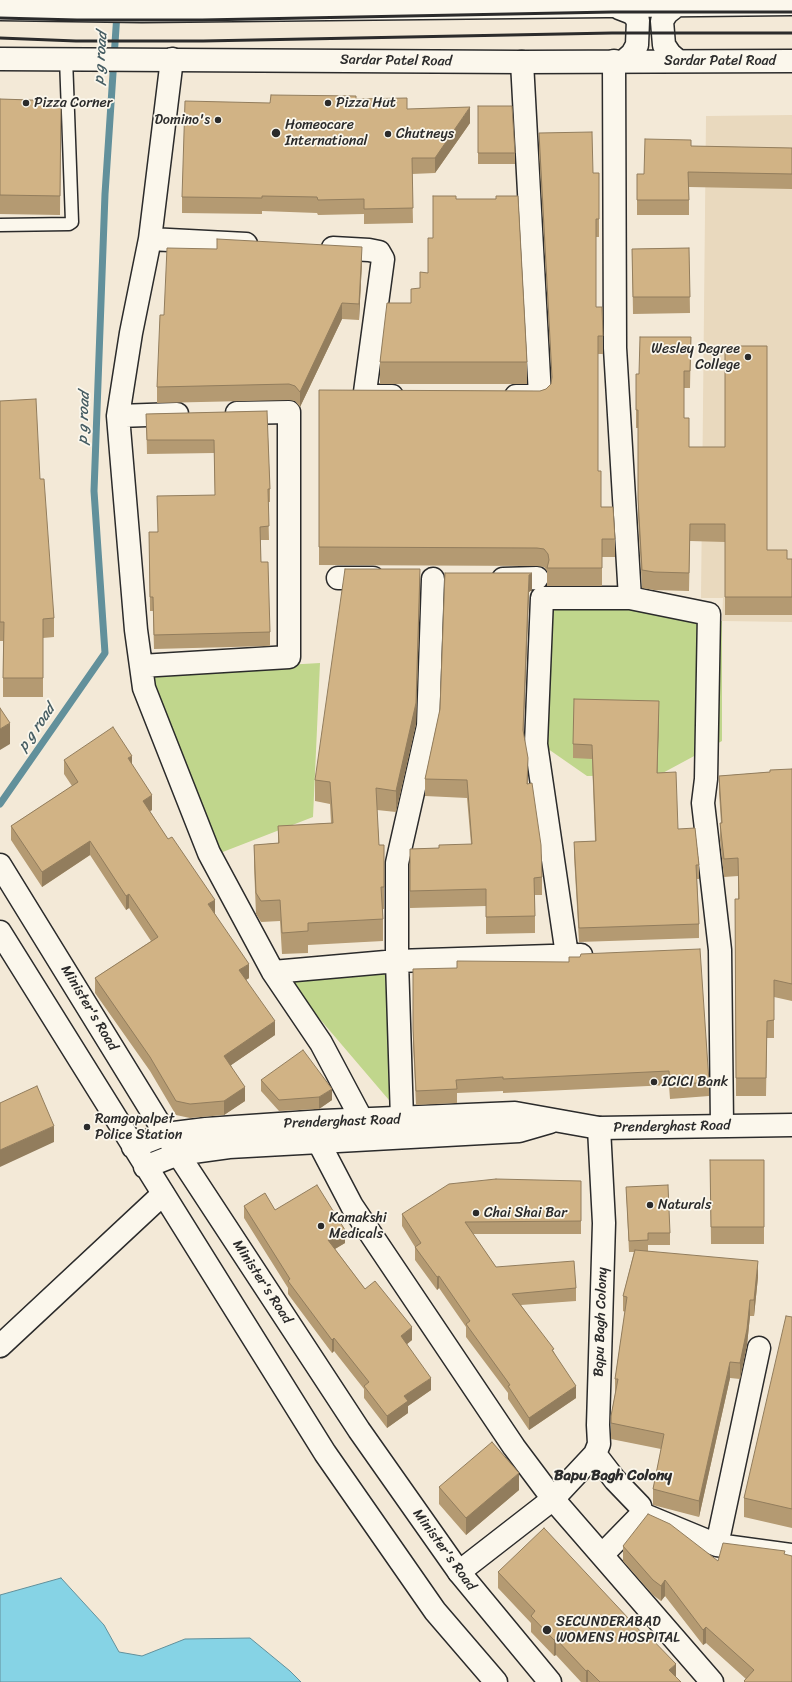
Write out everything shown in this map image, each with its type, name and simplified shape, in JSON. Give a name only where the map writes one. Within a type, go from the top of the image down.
[{"type":"street","points":[[0,9],[31,5],[57,11],[142,12],[338,5],[493,4],[619,8],[745,3],[792,4]]},
{"type":"street","points":[[676,6],[667,13],[662,21],[664,45],[670,54],[678,61]]},
{"type":"street","points":[[619,8],[632,13],[638,20],[637,45],[632,54],[619,61],[614,348],[630,598]]},
{"type":"street","name":"Sardar Patel Road","points":[[0,59],[90,58],[522,62],[792,61]]},
{"type":"street","points":[[172,59],[150,239],[131,333],[118,416],[136,630],[144,688],[209,853],[273,972],[321,1044],[362,1120]]},
{"type":"street","points":[[493,396],[540,396],[522,62]]},
{"type":"street","points":[[150,239],[264,245]]},
{"type":"street","points":[[316,247],[369,250],[379,252],[383,259],[365,392],[368,396],[415,396]]},
{"type":"street","points":[[141,666],[289,657],[288,412],[217,413]]},
{"type":"street","points":[[118,416],[194,414]]},
{"type":"street","points":[[338,578],[455,579]]},
{"type":"street","points":[[485,579],[537,578]]},
{"type":"street","points":[[402,1119],[397,961],[397,863],[428,726],[433,579]]},
{"type":"street","points":[[567,956],[536,744],[542,598],[630,598],[709,614],[706,779],[703,803],[720,950],[722,1125]]},
{"type":"street","points":[[706,779],[729,778]]},
{"type":"street","name":"Minister's Road","points":[[0,864],[178,1154],[359,1430],[459,1572],[550,1682]]},
{"type":"street","points":[[0,932],[145,1167],[164,1194],[325,1453],[435,1611],[496,1682]]},
{"type":"street","points":[[697,951],[720,950]]},
{"type":"street","points":[[273,972],[397,961],[598,954]]},
{"type":"street","name":"Prenderghast Road","points":[[133,1147],[166,1134],[232,1127],[516,1113],[553,1121],[599,1128],[792,1125]]},
{"type":"street","name":"Prenderghast Road","points":[[145,1167],[178,1154],[229,1147],[519,1131],[553,1121]]},
{"type":"street","name":"Bqpu Bagh Colony","points":[[595,1454],[599,1444],[598,1425],[604,1223],[599,1128]]},
{"type":"street","points":[[318,1141],[352,1206],[514,1446],[553,1499],[712,1682]]},
{"type":"street","points":[[0,1346],[164,1194]]},
{"type":"street","points":[[717,1545],[759,1348]]},
{"type":"street","points":[[459,1572],[553,1499],[595,1454],[615,1480],[640,1506],[642,1514]]},
{"type":"street","points":[[642,1514],[717,1545],[792,1555]]},
{"type":"street","points":[[602,1555],[642,1514]]},
{"type":"lane","points":[[0,225],[69,224],[72,222],[66,58]]},
{"type":"shaded area","name":"Wesley Degree College","points":[[792,115],[792,622],[722,621],[723,598],[701,598],[706,116]]},
{"type":"green space","points":[[546,605],[632,605],[722,621],[722,741],[659,775],[587,776],[541,744]]},
{"type":"green space","points":[[320,663],[313,817],[215,855],[147,673]]},
{"type":"green space","points":[[391,963],[400,1113],[278,970]]},
{"type":"water","points":[[61,1578],[104,1625],[119,1652],[142,1656],[185,1639],[250,1638],[301,1682],[0,1682],[0,1595]]},
{"type":"building","points":[[271,95],[356,96],[356,99],[407,98],[407,109],[470,107],[435,158],[412,158],[413,208],[364,209],[364,199],[318,200],[317,197],[262,196],[262,198],[182,197],[185,101],[270,103]]},
{"type":"building","points":[[0,99],[61,101],[60,196],[0,195]]},
{"type":"building","points":[[478,106],[512,106],[515,153],[478,153]]},
{"type":"building","points":[[592,132],[593,173],[599,173],[599,219],[596,219],[596,307],[602,307],[603,336],[598,336],[598,471],[601,471],[601,507],[613,507],[615,539],[602,539],[602,568],[547,568],[549,560],[548,554],[544,549],[537,548],[319,547],[319,390],[540,391],[546,389],[551,384],[552,377],[539,133]]},
{"type":"building","points":[[645,139],[691,140],[691,146],[792,148],[792,174],[688,172],[689,200],[637,200],[637,174],[644,174]]},
{"type":"building","points":[[433,196],[456,196],[456,199],[496,199],[496,196],[518,196],[527,362],[380,362],[387,303],[411,303],[411,289],[420,288],[420,272],[428,273],[428,238],[433,238]]},
{"type":"building","points":[[217,239],[362,247],[359,304],[342,303],[300,392],[295,386],[289,384],[157,387],[160,315],[164,315],[167,248],[217,249]]},
{"type":"building","points":[[689,248],[690,297],[633,297],[632,249]]},
{"type":"building","points":[[640,337],[691,337],[690,371],[684,371],[684,418],[689,418],[689,447],[725,447],[725,346],[767,346],[767,550],[787,550],[787,559],[792,559],[792,597],[725,597],[725,524],[690,524],[689,573],[654,572],[642,570],[638,499],[638,410],[636,410],[636,374],[639,374]]},
{"type":"building","points":[[36,399],[40,479],[44,479],[54,618],[43,619],[43,678],[3,678],[4,622],[0,622],[0,401]]},
{"type":"building","points":[[267,411],[270,489],[268,489],[269,526],[260,527],[261,562],[268,562],[270,632],[154,635],[153,597],[150,597],[149,532],[158,532],[157,496],[215,495],[214,440],[147,440],[146,414]]},
{"type":"building","points":[[345,569],[420,569],[416,703],[396,791],[376,788],[379,845],[384,845],[384,887],[381,887],[383,919],[308,923],[308,931],[282,933],[280,900],[261,901],[256,893],[254,845],[279,843],[278,826],[333,823],[330,782],[315,780]]},
{"type":"building","points":[[445,573],[532,573],[529,575],[523,730],[528,758],[527,784],[532,783],[541,845],[542,877],[534,878],[535,916],[486,917],[486,889],[410,891],[410,849],[439,848],[439,845],[472,844],[467,780],[425,779],[440,709]]},
{"type":"building","points":[[574,699],[659,701],[657,773],[676,772],[678,829],[695,828],[699,865],[696,865],[699,924],[579,928],[574,842],[596,841],[592,745],[573,744]]},
{"type":"building","points":[[0,708],[10,723],[0,729]]},
{"type":"building","points":[[113,727],[132,756],[128,758],[152,795],[143,801],[168,839],[172,837],[215,900],[208,904],[249,964],[239,970],[275,1021],[224,1056],[245,1087],[224,1101],[190,1104],[176,1101],[150,1057],[95,978],[158,937],[129,894],[126,896],[90,841],[42,872],[11,826],[78,782],[64,760]]},
{"type":"building","points":[[792,769],[792,984],[774,980],[774,1020],[767,1021],[766,1078],[736,1078],[735,899],[739,899],[738,858],[724,859],[720,823],[722,823],[719,776]]},
{"type":"building","points":[[700,949],[709,1082],[670,1085],[669,1071],[456,1080],[457,1089],[416,1091],[413,1029],[413,969],[457,968],[457,961],[569,962],[569,957],[580,957],[581,954]]},
{"type":"building","points":[[303,1050],[332,1089],[319,1097],[279,1100],[261,1080]]},
{"type":"building","points":[[37,1086],[54,1126],[0,1150],[0,1103]]},
{"type":"building","points":[[710,1160],[764,1160],[764,1227],[711,1227]]},
{"type":"building","points":[[496,1179],[581,1181],[581,1221],[465,1222],[496,1267],[574,1261],[576,1288],[512,1294],[554,1349],[552,1350],[576,1386],[529,1418],[508,1386],[510,1385],[466,1324],[470,1321],[439,1276],[437,1277],[415,1247],[421,1243],[402,1214],[449,1184]]},
{"type":"building","points":[[317,1185],[345,1230],[328,1240],[365,1289],[375,1281],[412,1327],[401,1336],[431,1378],[404,1396],[408,1401],[387,1416],[364,1386],[369,1382],[334,1338],[332,1340],[288,1281],[290,1279],[244,1206],[265,1193],[275,1210]]},
{"type":"building","points":[[668,1185],[670,1233],[648,1233],[648,1240],[629,1241],[626,1187]]},
{"type":"building","points":[[635,1250],[758,1261],[754,1300],[750,1300],[747,1329],[740,1363],[730,1362],[699,1501],[653,1489],[664,1434],[611,1423],[618,1379],[615,1379],[627,1297],[623,1296]]},
{"type":"building","points":[[786,1316],[792,1317],[792,1509],[744,1498]]},
{"type":"building","points":[[492,1442],[519,1473],[466,1518],[439,1487]]},
{"type":"building","points":[[648,1514],[670,1524],[718,1561],[723,1543],[785,1551],[784,1554],[792,1556],[792,1682],[745,1682],[744,1681],[754,1670],[706,1627],[703,1630],[665,1580],[661,1586],[653,1580],[623,1546]]},
{"type":"building","points":[[544,1528],[643,1634],[645,1632],[676,1664],[669,1670],[681,1682],[600,1682],[588,1670],[586,1671],[556,1639],[554,1640],[531,1616],[535,1611],[498,1572]]},
{"type":"waterway","name":"p g road","points":[[0,804],[105,653],[94,491],[105,194],[117,13]]},
{"type":"railway","points":[[0,18],[77,20],[202,20],[612,12],[792,12]]},
{"type":"railway","points":[[0,38],[76,41],[203,41],[612,33],[792,33]]},
{"type":"place","name":"Pizza Corner","points":[[26,103]]},
{"type":"place","name":"Pizza Hut","points":[[328,103]]},
{"type":"place","name":"Domino's","points":[[218,120]]},
{"type":"place","name":"Homeocare International","points":[[276,133]]},
{"type":"place","name":"Chutneys","points":[[388,134]]},
{"type":"place","name":"Wesley Degree College","points":[[748,357]]},
{"type":"place","name":"ICICI Bank","points":[[654,1082]]},
{"type":"place","name":"Ramgopalpet Police Station","points":[[87,1127]]},
{"type":"place","name":"Naturals","points":[[650,1205]]},
{"type":"place","name":"Chai Shai Bar","points":[[476,1213]]},
{"type":"place","name":"Kamakshi Medicals","points":[[321,1226]]},
{"type":"place","name":"SECUNDERABAD WOMENS HOSPITAL","points":[[547,1630]]},
{"type":"district","name":"Bapu Bagh Colony","points":[[613,1476]]}]
